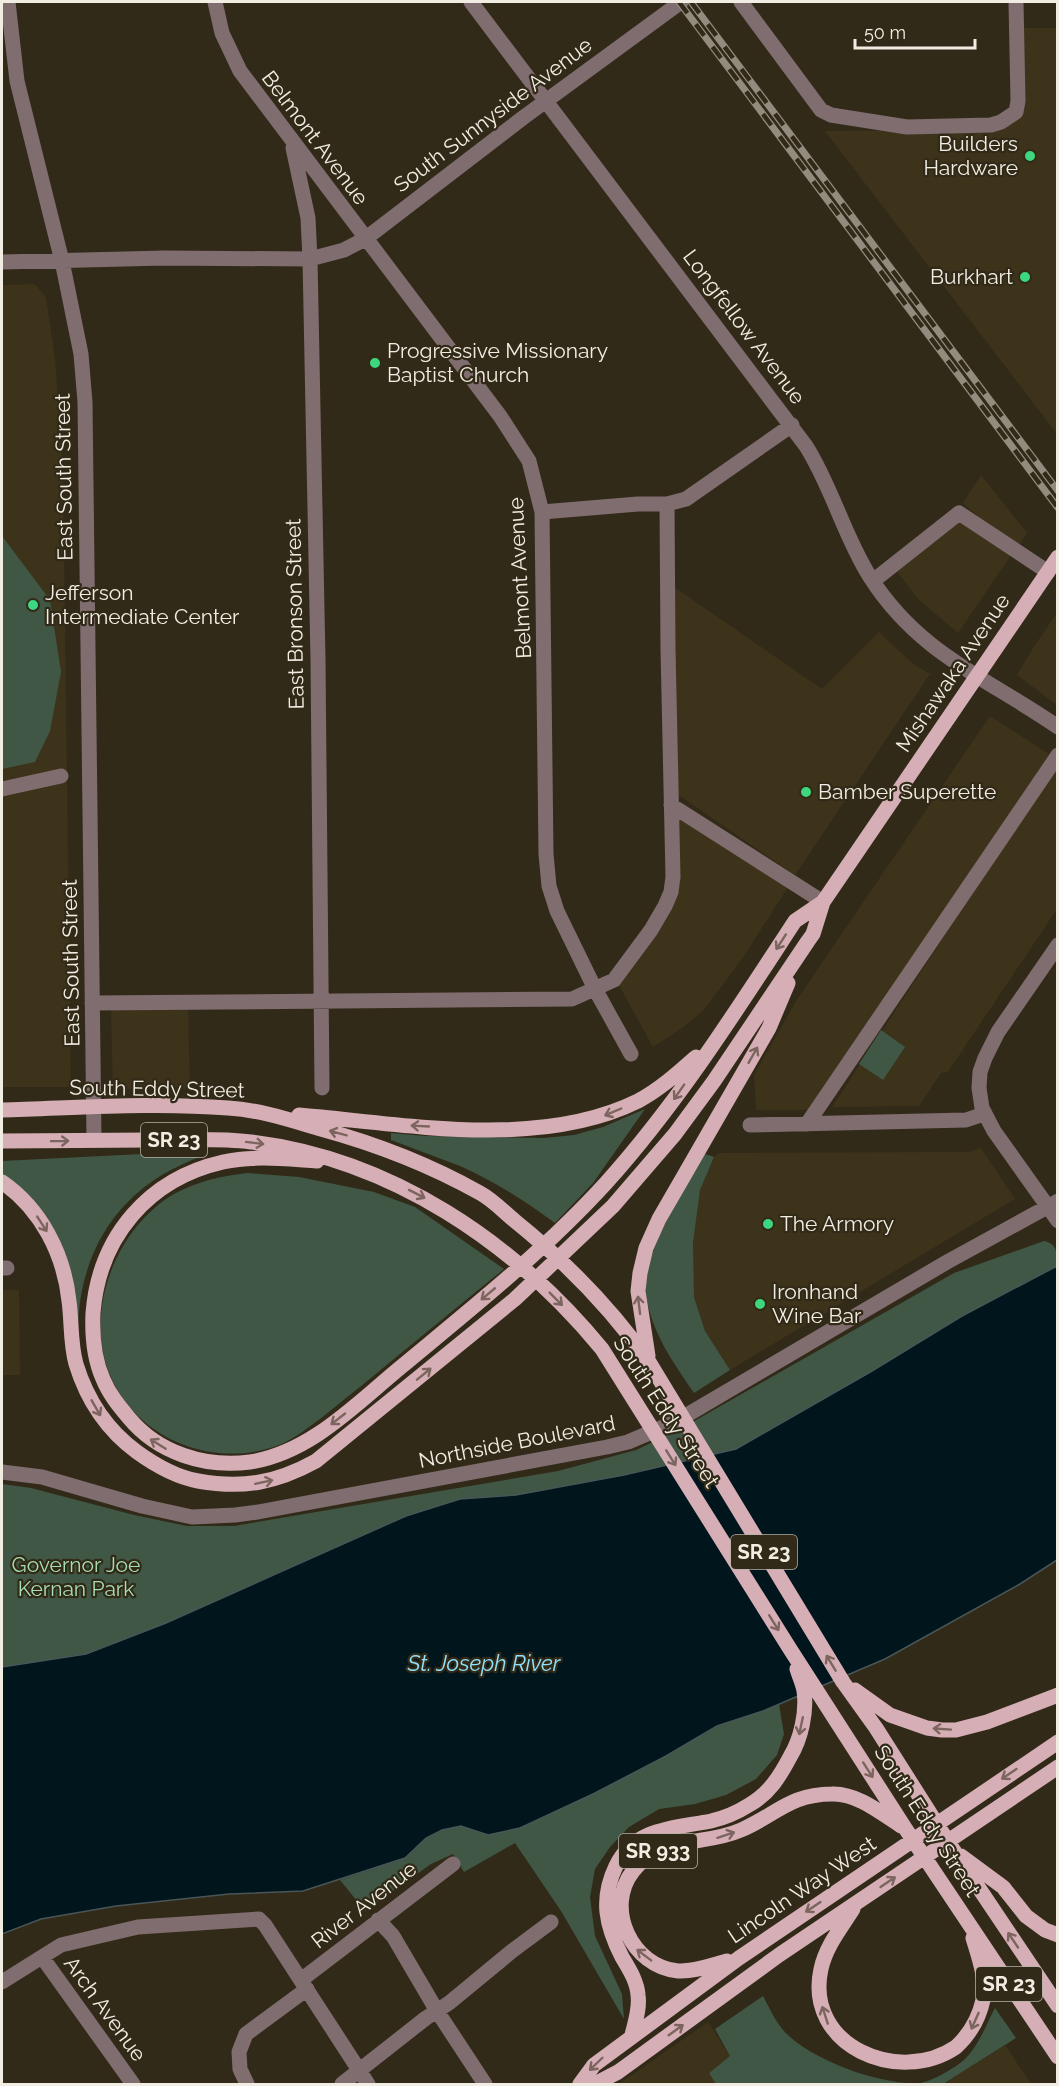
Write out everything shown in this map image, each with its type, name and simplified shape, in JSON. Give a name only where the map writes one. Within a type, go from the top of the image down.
[{"type":"main road","name":"Mishawaka Avenue","points":[[801,951],[813,933],[823,902],[1058,557]]},
{"type":"main road","name":"Mishawaka Avenue","points":[[344,1163],[252,1158],[198,1169],[170,1182],[153,1195],[129,1217],[112,1244],[101,1269],[95,1296],[92,1328],[96,1356],[103,1380],[134,1425],[171,1452],[200,1461],[246,1463],[286,1453],[316,1435],[497,1287],[571,1219],[607,1181],[675,1098],[795,921],[823,902]]},
{"type":"main road","points":[[2,1182],[25,1202],[40,1220],[52,1241],[66,1281],[76,1363],[94,1406],[107,1425],[127,1444],[148,1459],[187,1479],[232,1485],[278,1479],[316,1461],[343,1441],[515,1299],[597,1222],[675,1134],[714,1081],[801,951]]},
{"type":"main road","points":[[652,1368],[638,1291],[646,1248],[684,1174],[769,1028],[801,951]]},
{"type":"main road","points":[[269,1113],[427,1127],[533,1128],[567,1125],[599,1118],[639,1101],[712,1044]]},
{"type":"main road","name":"South Eddy Street","points":[[2,1110],[189,1106],[269,1113],[398,1153],[482,1194],[556,1254],[626,1329],[843,1682],[876,1728],[984,1897],[1058,2006]]},
{"type":"main road","name":"South Eddy Street","points":[[2,1141],[209,1140],[250,1142],[299,1149],[344,1163],[394,1183],[441,1207],[531,1273],[602,1349],[905,1828],[1058,2057]]},
{"type":"main road","points":[[632,2035],[638,2012],[638,1994],[633,1976],[610,1931],[606,1909],[608,1890],[617,1864],[632,1845],[652,1832],[730,1814],[751,1804],[767,1792],[795,1750],[803,1724],[804,1691],[790,1649]]},
{"type":"main road","points":[[843,1682],[890,1715],[927,1728],[942,1730],[956,1730],[987,1722],[1058,1695]]},
{"type":"main road","name":"Lincoln Way West","points":[[580,2085],[594,2064],[739,1958],[1058,1742]]},
{"type":"main road","name":"Lincoln Way West","points":[[595,2085],[618,2072],[779,1955],[1055,1770]]},
{"type":"main road","name":"SR 933","points":[[739,1958],[703,1968],[680,1971],[667,1968],[641,1955],[623,1924],[622,1903],[626,1885],[633,1872],[656,1852],[741,1830],[791,1801],[813,1795],[835,1793],[854,1797],[905,1828]]},
{"type":"main road","points":[[954,1851],[1003,1887],[1026,1916],[1058,1935]]},
{"type":"main road","points":[[856,1903],[827,1950],[821,1971],[820,1994],[824,2016],[832,2034],[846,2049],[878,2067],[898,2070],[914,2070],[932,2065],[951,2053],[966,2038],[975,2023],[983,2000],[983,1973],[965,1917]]},
{"type":"street","name":"East South Street","points":[[8,2],[17,81],[62,261],[81,354],[85,402],[94,1140]]},
{"type":"street","name":"Belmont Avenue","points":[[215,2],[222,33],[240,71],[515,437],[529,461],[542,512],[546,854],[549,886],[557,911],[595,989],[631,1054]]},
{"type":"street","name":"Longfellow Avenue","points":[[471,2],[792,425],[821,469],[855,548],[873,581],[909,626],[942,654],[975,677],[1058,727]]},
{"type":"street","name":"South Sunnyside Avenue","points":[[2,262],[165,258],[310,259],[344,250],[365,238],[681,2]]},
{"type":"street","points":[[741,2],[821,110],[831,115],[907,128],[990,125],[1002,122],[1016,112],[1018,101],[1016,2]]},
{"type":"street","name":"East Bronson Street","points":[[291,141],[308,218],[310,259],[322,1088]]},
{"type":"street","points":[[542,512],[638,504],[667,504],[691,496],[792,425]]},
{"type":"street","points":[[92,1003],[572,999],[614,980],[651,930],[665,906],[671,892],[673,877],[667,504]]},
{"type":"street","points":[[873,581],[959,513],[1048,572]]},
{"type":"street","points":[[807,1124],[1058,755]]},
{"type":"street","points":[[2,789],[61,776]]},
{"type":"street","points":[[671,805],[823,902]]},
{"type":"street","points":[[1058,945],[998,1032],[980,1072],[979,1088],[984,1114],[994,1131],[1052,1204],[1058,1221]]},
{"type":"street","points":[[750,1125],[966,1120],[984,1114]]},
{"type":"street","name":"Northside Boulevard","points":[[2,1472],[42,1478],[192,1517],[258,1512],[628,1442],[675,1422],[947,1262],[1052,1204]]},
{"type":"street","name":"River Avenue","points":[[247,2085],[240,2069],[239,2052],[246,2034],[378,1920],[453,1864]]},
{"type":"street","points":[[2,1982],[61,1945],[138,1927],[259,1919],[265,1924],[368,2085]]},
{"type":"street","points":[[378,1920],[393,1936],[436,2011],[485,2085]]},
{"type":"street","points":[[342,2085],[551,1922]]},
{"type":"street","name":"Arch Avenue","points":[[42,1957],[133,2085]]},
{"type":"shaded area","points":[[1021,28],[1057,28],[1057,434],[825,131],[1000,130],[1012,124],[1019,113]]},
{"type":"shaded area","name":"Jefferson Intermediate Center","points":[[35,284],[46,298],[55,358],[63,475],[71,1087],[2,1087],[2,285]]},
{"type":"shaded area","points":[[981,475],[1027,533],[1018,546],[963,503]]},
{"type":"shaded area","points":[[960,517],[1014,551],[958,633],[918,599],[896,570]]},
{"type":"shaded area","points":[[674,587],[822,689],[879,632],[913,664],[930,674],[795,875],[677,794]]},
{"type":"shaded area","points":[[1057,613],[1058,704],[1057,705],[1017,675]]},
{"type":"shaded area","points":[[990,716],[1049,754],[812,1110],[756,1110],[754,1075],[796,1001]]},
{"type":"shaded area","points":[[1057,765],[1057,909],[948,1072],[941,1073],[919,1106],[832,1107]]},
{"type":"shaded area","points":[[676,816],[788,887],[742,959],[703,1011],[653,1047],[619,985],[663,919]]},
{"type":"shaded area","points":[[188,1009],[190,1089],[113,1089],[111,1010]]},
{"type":"shaded area","points":[[981,1148],[1015,1199],[730,1370],[705,1331],[694,1297],[693,1243],[700,1190],[714,1157],[719,1153],[969,1152]]},
{"type":"shaded area","points":[[2,1290],[19,1290],[20,1375],[2,1375]]},
{"type":"shaded area","points":[[708,2022],[730,2056],[709,2073],[716,2084],[619,2084]]},
{"type":"shaded area","points":[[1005,2045],[1031,2084],[943,2084],[993,2053]]},
{"type":"green space","points":[[2,536],[50,600],[61,672],[50,731],[35,762],[2,769]]},
{"type":"green space","points":[[881,1030],[905,1047],[883,1080],[859,1064]]},
{"type":"green space","points":[[645,1109],[593,1183],[555,1223],[509,1192],[473,1172],[391,1140],[391,1133],[425,1136],[544,1138],[574,1135],[603,1127]]},
{"type":"green space","points":[[202,1151],[203,1156],[175,1168],[150,1183],[129,1200],[112,1221],[98,1244],[87,1270],[78,1328],[71,1272],[2,1176],[2,1161]]},
{"type":"green space","points":[[705,1154],[714,1157],[700,1190],[693,1243],[694,1297],[705,1331],[730,1370],[694,1393],[658,1334],[646,1294],[646,1278],[650,1260],[666,1222]]},
{"type":"green space","points":[[248,1173],[299,1177],[374,1192],[415,1207],[504,1269],[320,1419],[288,1441],[253,1452],[226,1453],[200,1450],[175,1441],[153,1428],[133,1411],[117,1389],[106,1364],[101,1340],[101,1316],[105,1292],[112,1268],[123,1246],[138,1225],[155,1208],[174,1194],[201,1182]]},
{"type":"green space","name":"Governor Joe Kernan Park","points":[[1044,1241],[1054,1247],[1057,1254],[1057,1266],[962,1316],[736,1449],[624,1475],[516,1495],[460,1499],[406,1516],[166,1623],[86,1654],[2,1667],[2,1484],[31,1488],[134,1515],[187,1526],[234,1526],[558,1471],[636,1450],[682,1428],[954,1273]]},
{"type":"green space","points":[[779,1704],[784,1734],[777,1755],[756,1779],[726,1795],[695,1804],[659,1809],[629,1827],[610,1847],[595,1869],[590,1897],[595,1936],[622,1994],[624,2019],[561,1911],[515,1843],[464,1872],[453,1854],[431,1864],[365,1911],[340,1880],[405,1858],[426,1838],[442,1830],[461,1826],[488,1835],[666,1756],[717,1726]]},
{"type":"green space","points":[[763,1996],[784,2031],[811,2052],[867,2076],[905,2083],[921,2083],[938,2076],[965,2059],[982,2035],[995,2008],[1016,2038],[943,2084],[716,2084],[709,2073],[730,2056],[715,2029]]},
{"type":"water","name":"St. Joseph River","points":[[1057,1266],[1057,1560],[1020,1584],[885,1659],[763,1711],[717,1726],[593,1794],[520,1828],[488,1835],[461,1826],[442,1830],[426,1838],[405,1858],[303,1891],[229,1894],[116,1906],[41,1919],[2,1934],[2,1667],[86,1654],[166,1623],[406,1516],[460,1499],[516,1495],[624,1475],[736,1449],[962,1316]]},
{"type":"railway","points":[[679,2],[1058,508]]},
{"type":"railway","points":[[691,2],[1058,491]]},
{"type":"place","name":"Builders Hardware","points":[[1030,156]]},
{"type":"place","name":"Burkhart","points":[[1025,277]]},
{"type":"place","name":"Progressive Missionary Baptist Church","points":[[375,363]]},
{"type":"place","name":"Jefferson Intermediate Center","points":[[33,605]]},
{"type":"place","name":"Bamber Superette","points":[[806,792]]},
{"type":"place","name":"The Armory","points":[[768,1224]]},
{"type":"place","name":"Ironhand Wine Bar","points":[[760,1304]]}]
